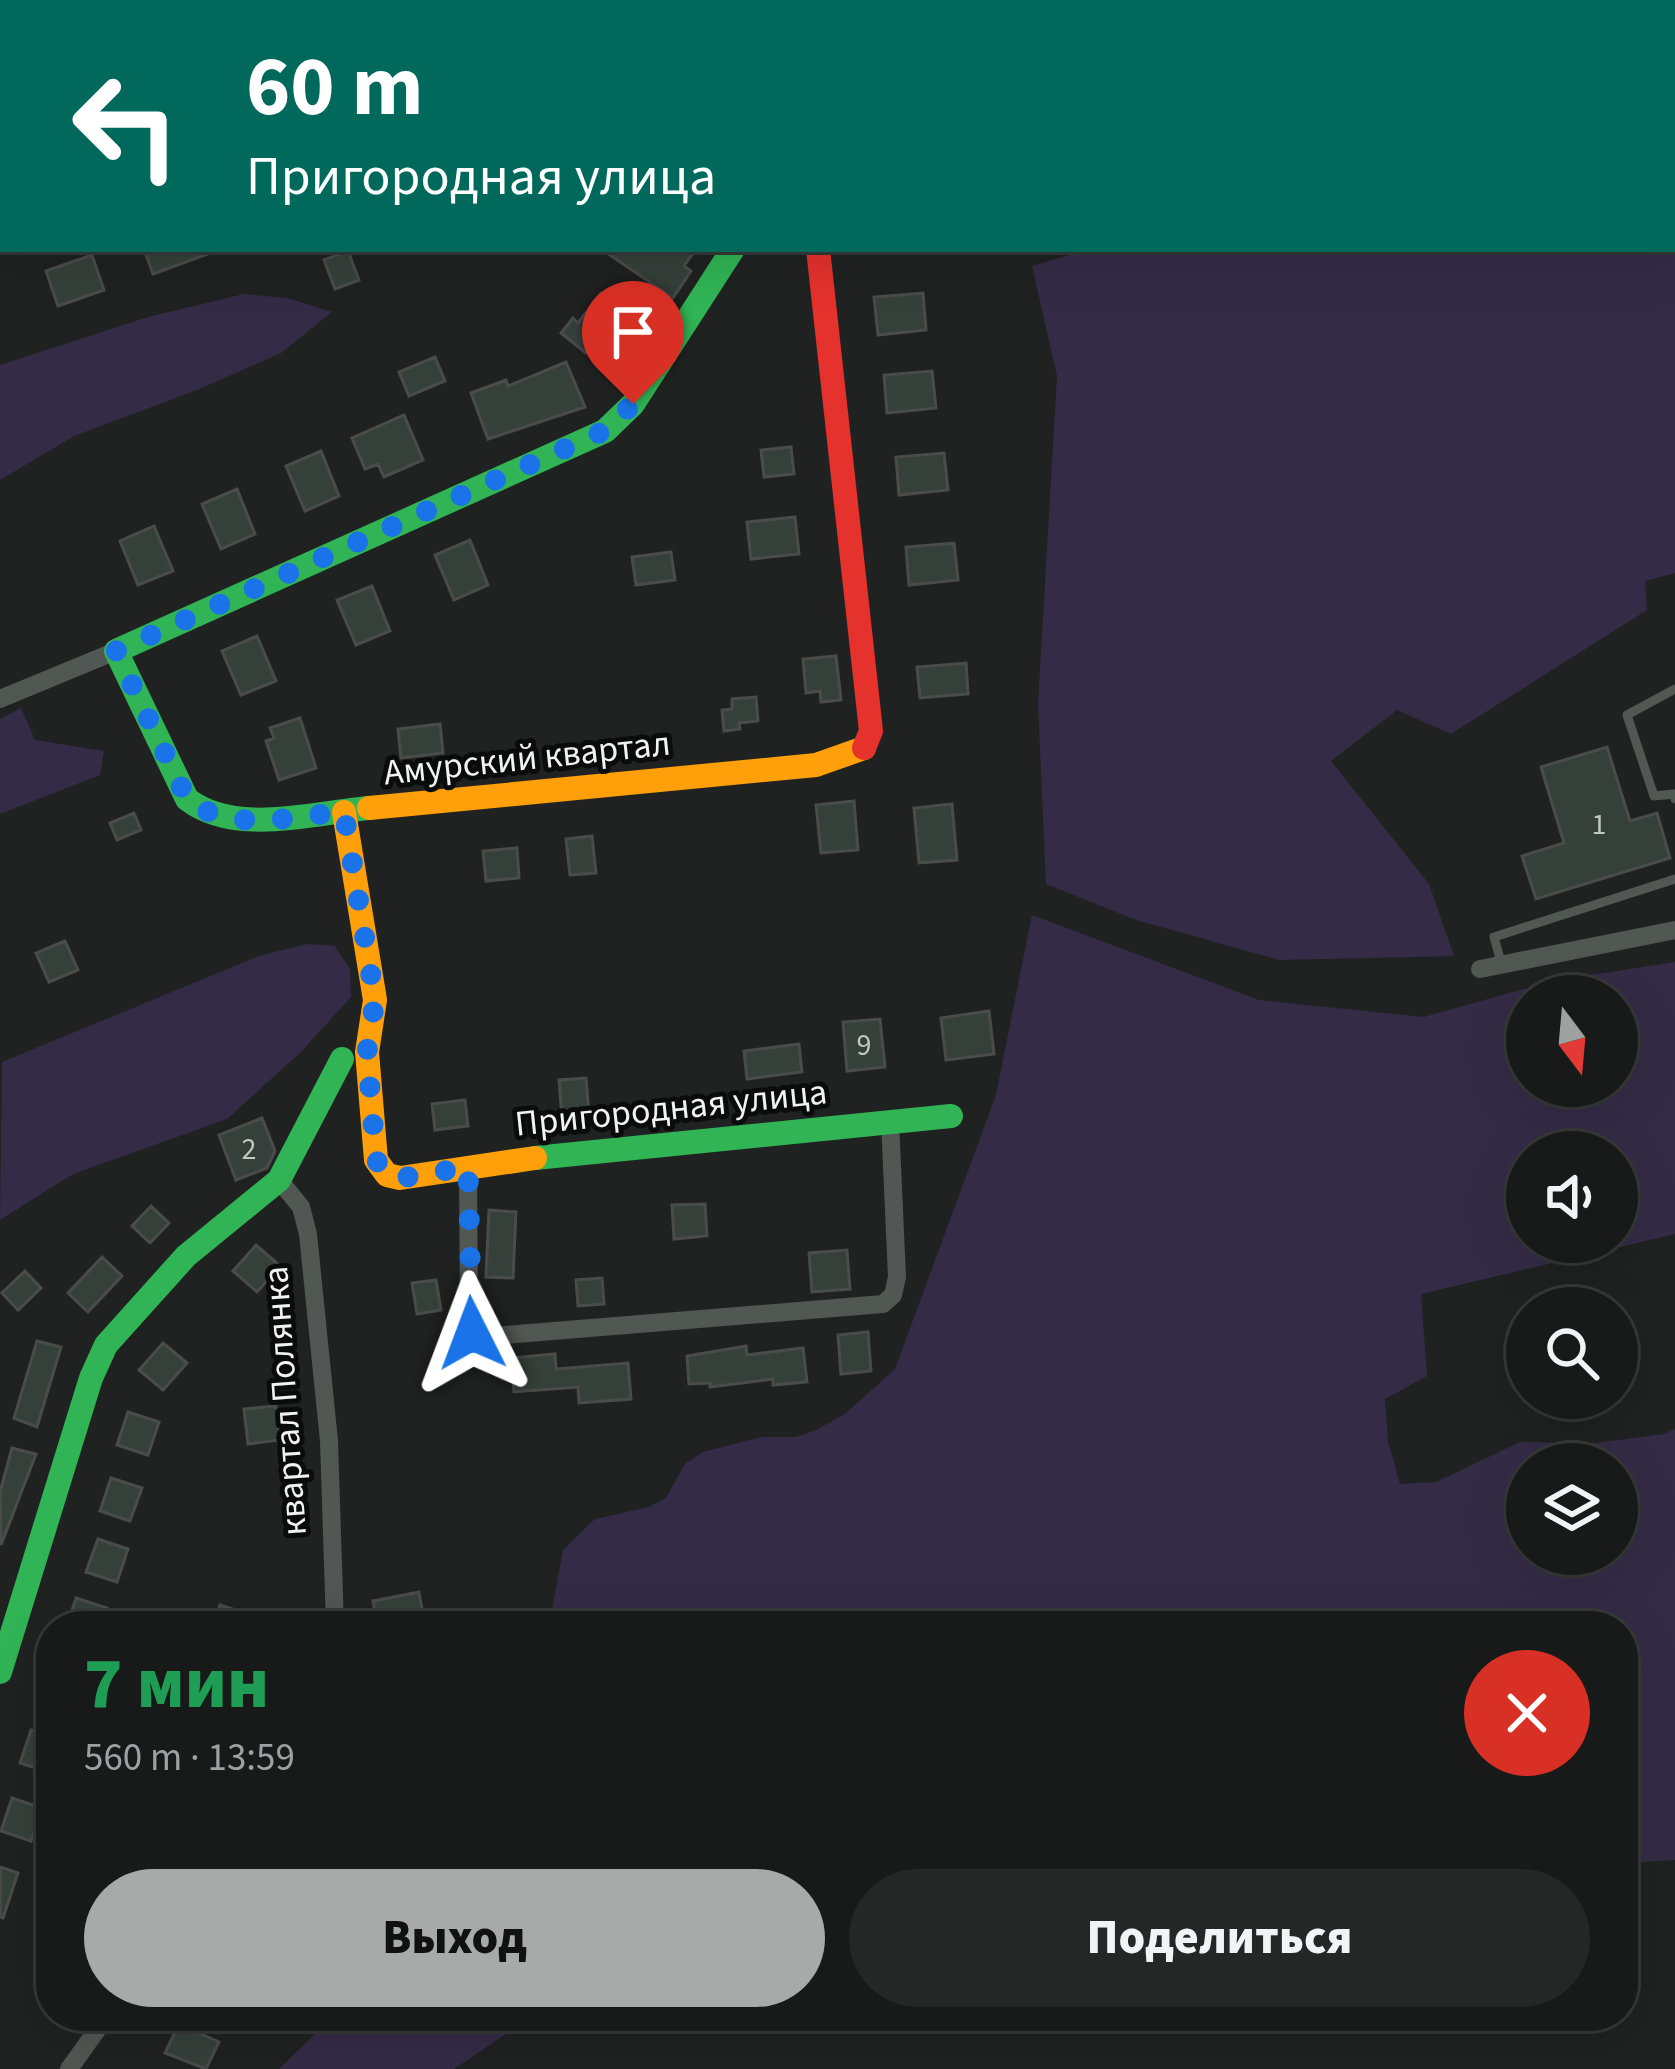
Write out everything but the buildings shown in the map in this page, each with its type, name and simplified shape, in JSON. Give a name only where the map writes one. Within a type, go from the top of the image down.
[{"type":"street","points":[[0,699],[604,431],[633,404],[731,252]]},
{"type":"street","name":"Амурский квартал","points":[[116,651],[187,799],[206,814],[243,820],[816,765],[845,759],[863,749],[871,731],[818,252]]},
{"type":"street","name":"Пригородная улица","points":[[344,812],[375,1000],[367,1052],[376,1160],[387,1175],[400,1178],[594,1149],[951,1116]]},
{"type":"street","points":[[1480,969],[1675,930]]},
{"type":"street","name":"квартал Полянка","points":[[0,1672],[91,1378],[106,1346],[186,1256],[279,1180],[342,1059]]},
{"type":"street","points":[[468,1167],[469,1316],[472,1333],[481,1337],[883,1304],[893,1295],[897,1277],[890,1121]]},
{"type":"street","name":"квартал Полянка","points":[[279,1180],[301,1207],[308,1234],[329,1441],[334,1611]]},
{"type":"street","points":[[69,2069],[96,2031]]},
{"type":"lane","points":[[1675,689],[1627,716],[1654,796],[1674,794],[1675,799]]},
{"type":"lane","points":[[1502,964],[1494,937],[1675,879]]},
{"type":"shaded area","points":[[1080,252],[1675,252],[1675,573],[1645,581],[1647,610],[1451,734],[1397,710],[1331,761],[1429,884],[1454,956],[1279,960],[1136,920],[1046,884],[1038,704],[1057,376],[1032,266]]},
{"type":"shaded area","points":[[244,294],[287,298],[332,312],[281,353],[74,436],[0,480],[0,365],[148,317]]},
{"type":"shaded area","points":[[21,708],[35,740],[104,751],[100,775],[0,814],[0,719]]},
{"type":"shaded area","points":[[1032,915],[1259,1000],[1424,1017],[1506,994],[1506,1107],[1638,1107],[1638,975],[1591,975],[1675,962],[1675,1234],[1638,1243],[1638,1131],[1506,1131],[1506,1263],[1552,1263],[1421,1294],[1427,1376],[1385,1399],[1388,1441],[1400,1484],[1436,1482],[1506,1449],[1506,1575],[1638,1575],[1638,1443],[1595,1443],[1675,1429],[1675,1860],[1638,1862],[1638,1611],[552,1611],[563,1550],[595,1519],[649,1507],[666,1498],[685,1464],[703,1452],[762,1437],[796,1437],[845,1414],[895,1369],[996,1095]]},
{"type":"shaded area","points":[[307,944],[335,946],[350,969],[351,997],[301,1052],[227,1119],[73,1174],[0,1220],[2,1062],[259,956]]},
{"type":"shaded area","points":[[318,2031],[511,2031],[454,2069],[279,2069]]},
{"type":"traffic: fast","points":[[369,808],[250,819],[227,817],[187,799],[116,651],[605,431],[633,404],[731,252]]},
{"type":"traffic: fast","points":[[0,1672],[91,1378],[106,1345],[186,1256],[279,1180],[342,1059]]},
{"type":"traffic: fast","points":[[535,1158],[951,1116]]},
{"type":"traffic: slow","points":[[369,808],[816,765],[864,748]]},
{"type":"traffic: slow","points":[[344,812],[375,1000],[367,1052],[376,1160],[387,1175],[400,1178],[535,1158]]},
{"type":"traffic: jam","points":[[818,252],[871,731],[864,748]]},
{"type":"route","points":[[472,1333],[468,1167],[400,1178],[387,1175],[376,1160],[367,1052],[375,1000],[344,812],[243,820],[206,814],[187,799],[116,651],[604,431],[633,404]]}]
